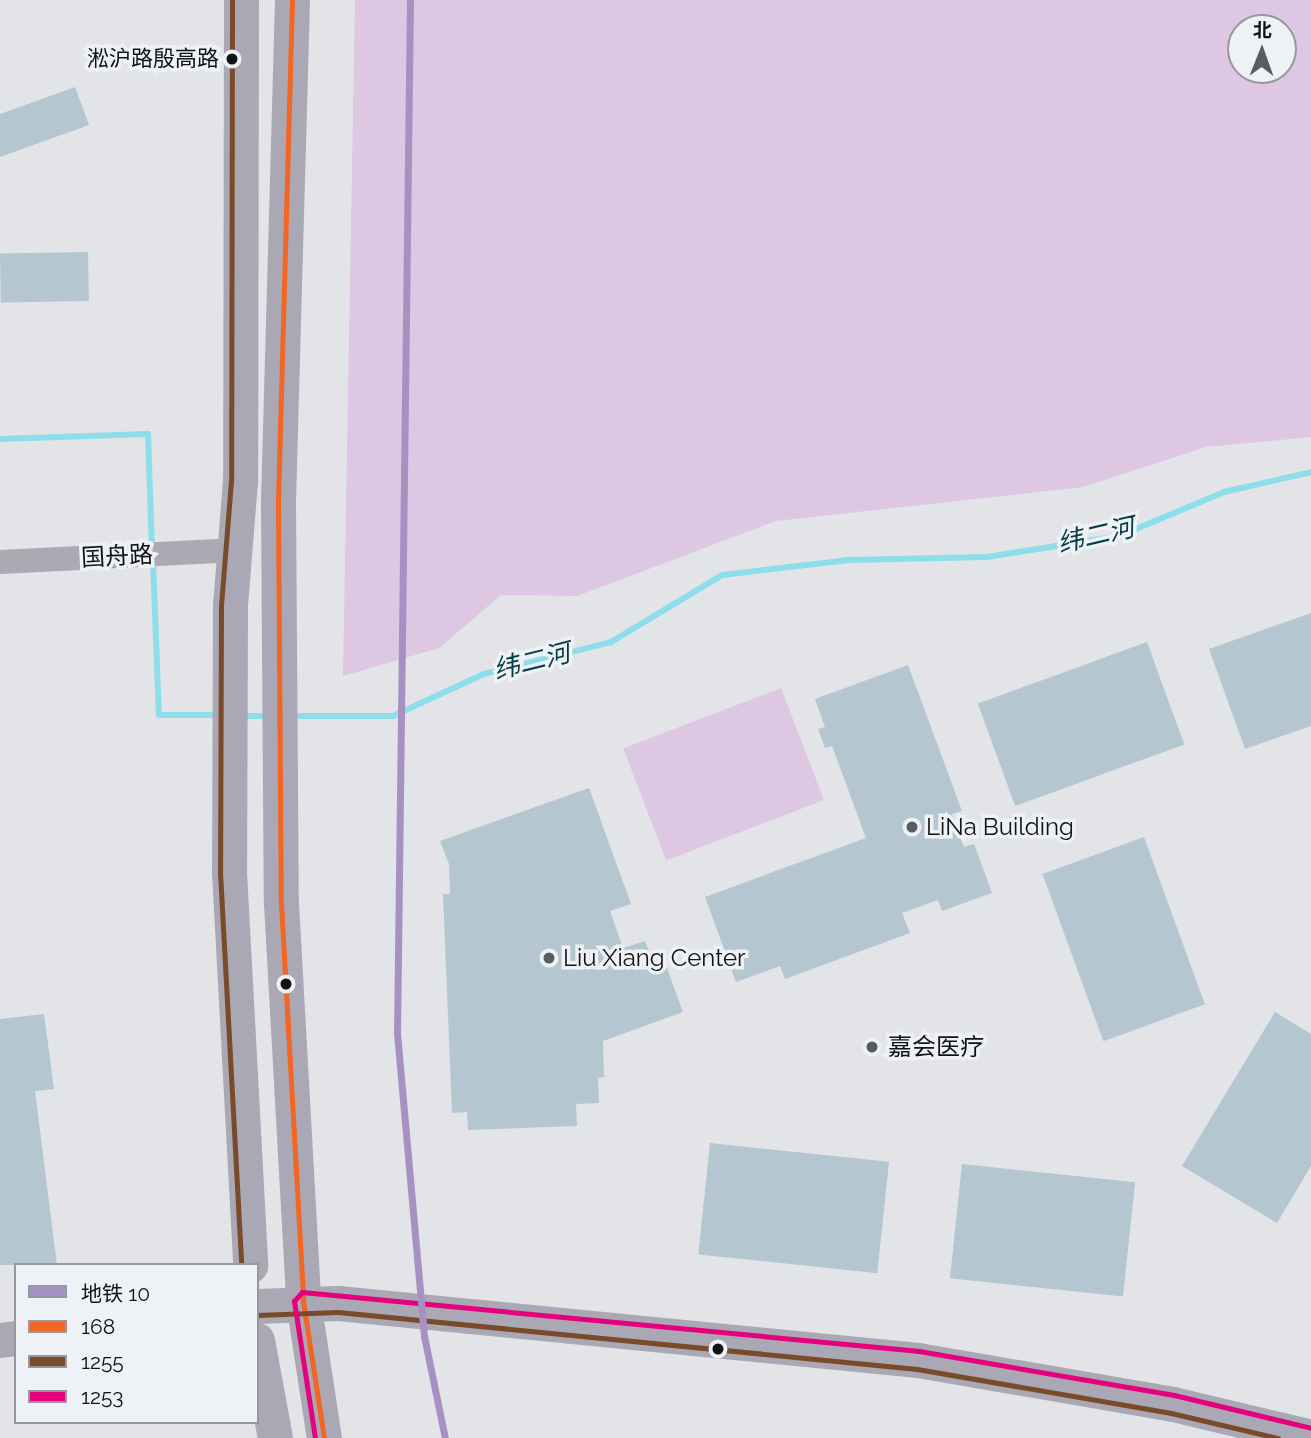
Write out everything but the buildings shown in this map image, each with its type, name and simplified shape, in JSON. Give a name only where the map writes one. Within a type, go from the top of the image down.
[{"type":"main road","points":[[241,0],[240,481],[234,550],[230,684],[229,872],[250,1263]]},
{"type":"main road","points":[[292,0],[279,550],[281,903],[303,1301],[324,1438]]},
{"type":"main road","points":[[259,1306],[303,1301],[918,1360],[1173,1404],[1311,1437]]},
{"type":"main road","points":[[259,1351],[275,1438]]},
{"type":"street","name":"国舟路","points":[[0,562],[279,550]]},
{"type":"shaded area","points":[[355,0],[1311,0],[1311,437],[1206,447],[1083,487],[776,521],[577,596],[501,595],[439,648],[343,676]]},
{"type":"shaded area","points":[[781,688],[824,800],[666,861],[623,749]]},
{"type":"waterway","name":"纬二河","points":[[0,439],[148,434],[152,550]]},
{"type":"waterway","name":"纬二河","points":[[291,716],[393,716],[484,674],[611,642],[722,575],[849,560],[987,557],[1119,536],[1224,492],[1311,472]]},
{"type":"waterway","name":"纬二河","points":[[153,561],[159,715],[217,715]]},
{"type":"waterway","name":"纬二河","points":[[239,716],[270,716]]},
{"type":"metro line","name":"10","points":[[410,0],[397,1033],[424,1336],[445,1438]]},
{"type":"transit line","name":"1255","points":[[232,0],[231,481],[221,606],[220,872],[241,1263]]},
{"type":"transit line","name":"168","points":[[292,0],[278,502],[281,903],[303,1301],[324,1438]]},
{"type":"transit line","name":"1253","points":[[315,1438],[294,1301],[302,1292],[919,1351],[1174,1395],[1311,1428]]},
{"type":"transit line","name":"1255","points":[[259,1315],[338,1312],[917,1369],[1171,1413],[1278,1438]]},
{"type":"place","name":"淞沪路殷高路","points":[[232,59]]},
{"type":"place","name":"LiNa Building","points":[[912,827]]},
{"type":"place","name":"Liu Xiang Center","points":[[549,958]]},
{"type":"place","name":"嘉会医疗","points":[[872,1047]]}]
